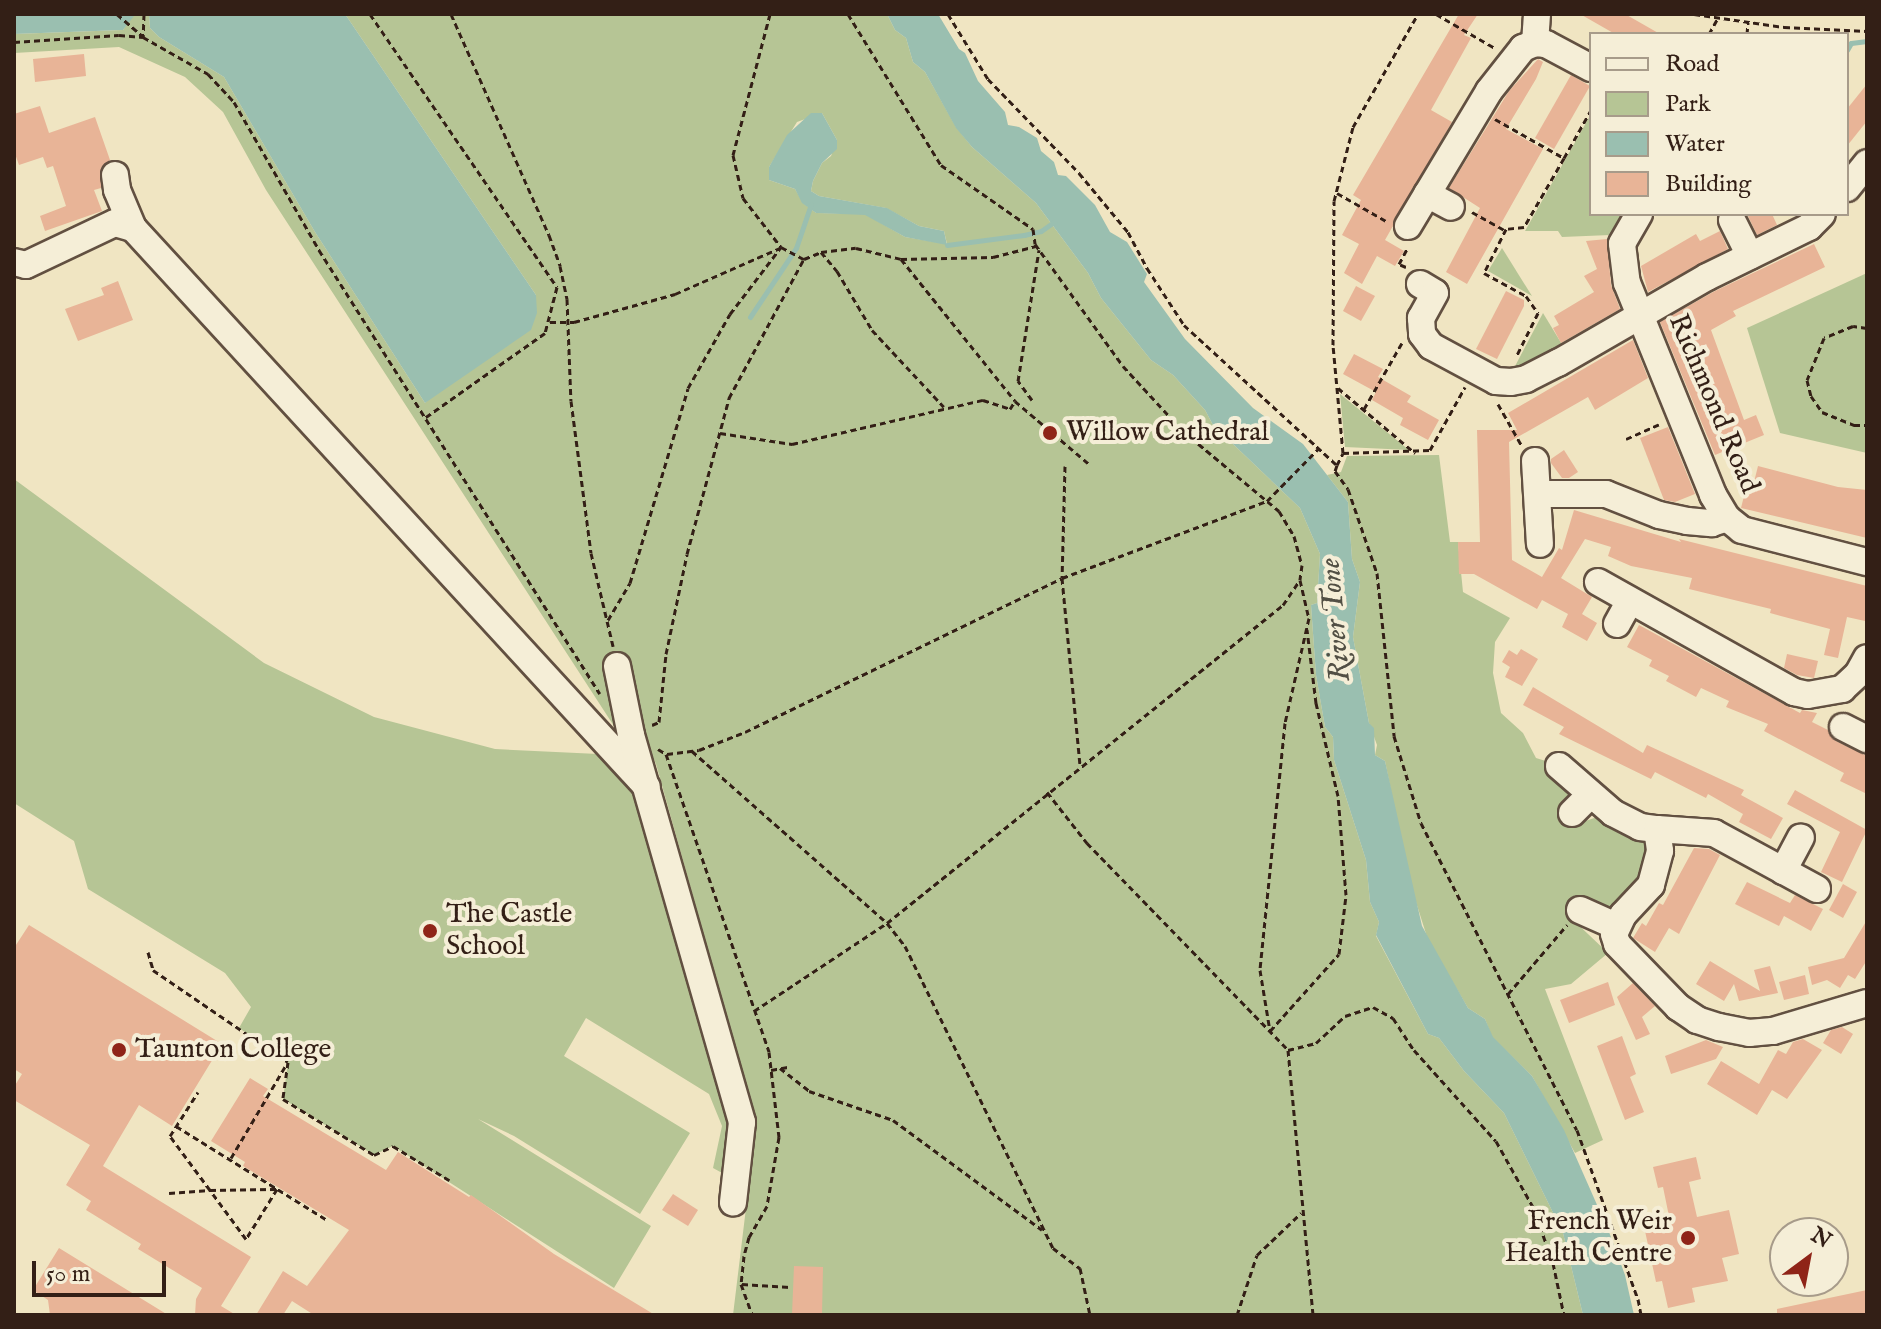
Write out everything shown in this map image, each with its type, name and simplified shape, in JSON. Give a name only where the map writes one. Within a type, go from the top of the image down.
[{"type":"street","points":[[1408,226],[1478,109],[1524,50],[1537,14]]},
{"type":"street","points":[[1524,50],[1546,44],[1589,67]]},
{"type":"street","points":[[1849,186],[1867,163]]},
{"type":"street","points":[[115,175],[117,190],[133,228],[647,787]]},
{"type":"street","points":[[1427,194],[1451,207]]},
{"type":"street","name":"Richmond Road","points":[[1638,216],[1622,244],[1621,255],[1679,415],[1713,495],[1727,518],[1742,530],[1867,562]]},
{"type":"street","points":[[1434,292],[1421,318],[1422,330],[1431,346],[1498,388],[1526,379],[1558,363],[1640,314],[1809,227],[1820,216]]},
{"type":"street","points":[[1732,220],[1750,256]]},
{"type":"street","points":[[14,262],[26,265],[115,223],[133,228]]},
{"type":"street","points":[[1535,461],[1540,544]]},
{"type":"street","name":"Richmond Road","points":[[1538,494],[1606,494],[1659,515],[1687,521],[1712,523],[1727,518]]},
{"type":"street","points":[[1598,582],[1624,612],[1794,692],[1808,695],[1842,689],[1858,674],[1867,658]]},
{"type":"street","points":[[617,666],[631,735],[742,1122],[733,1202]]},
{"type":"street","points":[[1843,727],[1867,739]]},
{"type":"street","points":[[1559,766],[1581,804],[1640,827],[1714,833],[1817,889]]},
{"type":"street","points":[[1657,829],[1660,851],[1651,885],[1616,926],[1617,944],[1655,986],[1697,1020],[1749,1033],[1773,1031],[1867,1003]]},
{"type":"street","points":[[1783,871],[1801,837]]},
{"type":"street","points":[[1580,910],[1616,926]]},
{"type":"path","points":[[117,14],[143,37],[208,74],[234,102],[319,250],[607,706]]},
{"type":"path","points":[[143,37],[144,14]]},
{"type":"path","points":[[370,14],[557,287],[545,333],[425,418]]},
{"type":"path","points":[[451,14],[560,266],[568,322],[571,401],[591,553],[617,666]]},
{"type":"path","points":[[770,14],[733,155],[743,198],[781,247],[804,259]]},
{"type":"path","points":[[848,14],[941,165],[1033,229],[1037,246],[1018,381],[1032,400]]},
{"type":"path","points":[[948,14],[988,79],[1079,173],[1128,232],[1184,325],[1317,450],[1337,465]]},
{"type":"path","points":[[1418,14],[1353,127],[1334,201],[1331,269],[1343,453],[1335,471],[1348,489],[1377,573],[1394,736],[1421,823],[1577,1130],[1641,1315]]},
{"type":"path","points":[[1436,14],[1524,50]]},
{"type":"path","points":[[1694,14],[1748,22],[1867,31]]},
{"type":"path","points":[[1710,32],[1718,18]]},
{"type":"path","points":[[1747,32],[1748,22]]},
{"type":"path","points":[[14,42],[119,35],[143,37]]},
{"type":"path","points":[[1478,109],[1564,158]]},
{"type":"path","points":[[1451,207],[1459,205],[1505,231],[1524,227],[1589,114]]},
{"type":"path","points":[[1505,231],[1484,273],[1526,296],[1538,313],[1498,388],[1528,456],[1535,461]]},
{"type":"path","points":[[631,735],[659,722],[666,654],[687,554],[729,398],[804,259],[821,252],[856,248],[901,259],[993,257],[1037,246]]},
{"type":"path","points":[[1037,246],[1123,366],[1183,431],[1269,500],[1294,536],[1302,565],[1300,580],[1309,618],[1285,723],[1260,970],[1270,1031]]},
{"type":"path","points":[[550,322],[568,322],[675,294],[781,247]]},
{"type":"path","points":[[607,622],[630,583],[654,512],[688,388],[730,314],[781,247]]},
{"type":"path","points":[[821,252],[837,271],[872,330],[944,407]]},
{"type":"path","points":[[901,259],[1015,401],[1089,464]]},
{"type":"path","points":[[1867,328],[1853,326],[1824,338],[1807,380],[1811,396],[1822,412],[1854,425],[1867,425]]},
{"type":"path","points":[[1364,409],[1398,346],[1422,330]]},
{"type":"path","points":[[1343,453],[1415,453],[1430,450],[1473,370]]},
{"type":"path","points":[[1337,387],[1415,453]]},
{"type":"path","points":[[720,433],[792,444],[944,407],[983,400],[1010,409],[1015,401]]},
{"type":"path","points":[[1626,439],[1679,415]]},
{"type":"path","points":[[631,735],[666,754],[692,751],[745,732],[1062,578],[1269,500],[1317,450]]},
{"type":"path","points":[[1065,466],[1062,578],[1080,765]]},
{"type":"path","points":[[754,1011],[887,923],[1283,605],[1300,580]]},
{"type":"path","points":[[1270,1031],[1339,954],[1346,895],[1338,796],[1316,703],[1307,628]]},
{"type":"path","points":[[692,751],[887,923],[905,946],[1053,1248],[1080,1268],[1090,1315]]},
{"type":"path","points":[[666,754],[767,1044],[771,1070],[779,1137],[767,1206],[749,1237],[741,1284],[752,1315]]},
{"type":"path","points":[[1048,793],[1062,814],[1288,1050],[1313,1315]]},
{"type":"path","points":[[1508,994],[1580,910]]},
{"type":"path","points":[[148,952],[153,970],[288,1062]]},
{"type":"path","points":[[1288,1050],[1316,1043],[1345,1016],[1373,1007],[1393,1018],[1414,1050],[1496,1141],[1533,1207],[1553,1263],[1564,1315]]},
{"type":"path","points":[[230,1160],[288,1062]]},
{"type":"path","points":[[288,1062],[283,1099],[374,1155],[393,1146],[449,1180]]},
{"type":"path","points":[[771,1070],[788,1067]]},
{"type":"path","points":[[780,1068],[809,1091],[893,1120],[1045,1233]]},
{"type":"path","points":[[198,1092],[170,1136],[246,1239],[277,1189]]},
{"type":"path","points":[[176,1126],[327,1220]]},
{"type":"path","points":[[169,1193],[277,1189]]},
{"type":"path","points":[[1237,1315],[1257,1255],[1302,1213]]},
{"type":"path","points":[[741,1284],[790,1287]]},
{"type":"green space","points":[[134,14],[149,14],[150,28],[159,37],[224,77],[315,232],[425,403],[536,295],[345,14],[887,14],[895,30],[906,38],[913,62],[925,72],[956,127],[972,147],[1036,203],[1088,273],[1101,298],[1151,360],[1173,375],[1205,410],[1213,425],[1300,508],[1320,554],[1317,603],[1311,605],[1316,675],[1325,727],[1333,737],[1334,760],[1366,860],[1370,902],[1379,922],[1376,936],[1428,1034],[1439,1038],[1464,1071],[1504,1113],[1563,1233],[1583,1315],[733,1315],[754,1142],[743,1075],[651,753],[623,740],[266,190],[223,112],[185,77],[119,47],[14,53],[14,34],[123,30]],"holes":[[[822,113],[837,140],[831,156],[822,163],[811,191],[819,196],[886,208],[919,226],[944,231],[947,244],[905,237],[865,214],[816,213],[803,203],[795,189],[769,180],[769,167],[797,122]]]},
{"type":"green space","points":[[1589,118],[1589,216],[1621,216],[1610,235],[1562,237],[1558,231],[1525,231]]},
{"type":"green space","points":[[1502,248],[1532,296],[1488,271]]},
{"type":"green space","points":[[1867,273],[1867,453],[1780,433],[1747,328]]},
{"type":"green space","points":[[1543,313],[1563,346],[1513,370]]},
{"type":"green space","points":[[1340,394],[1409,450],[1345,447]]},
{"type":"green space","points":[[1439,455],[1450,542],[1458,542],[1463,592],[1510,618],[1495,642],[1493,673],[1501,713],[1523,733],[1536,758],[1549,762],[1572,788],[1577,824],[1597,817],[1651,843],[1644,879],[1614,911],[1580,902],[1568,915],[1608,953],[1571,984],[1545,989],[1603,1140],[1575,1153],[1532,1076],[1492,1037],[1485,1019],[1468,1008],[1428,940],[1409,880],[1385,761],[1375,755],[1377,745],[1369,723],[1353,637],[1360,582],[1352,559],[1348,502],[1327,475],[1341,472],[1347,456]]},
{"type":"green space","name":"The Castle School","points":[[14,479],[264,663],[374,717],[495,749],[598,754],[635,797],[729,1122],[724,1174],[713,1168],[722,1126],[709,1094],[586,1018],[564,1056],[690,1133],[640,1214],[514,1136],[478,1119],[651,1226],[614,1288],[393,1146],[374,1155],[283,1099],[288,1062],[239,1028],[251,1007],[225,973],[88,889],[74,841],[14,803]]},
{"type":"water","points":[[14,14],[134,16],[123,30],[14,34]]},
{"type":"water","points":[[149,14],[345,14],[536,295],[537,313],[531,330],[425,403],[315,232],[224,77],[159,37],[150,28]]},
{"type":"water","name":"River Tone","points":[[887,14],[938,14],[959,49],[965,53],[978,81],[1005,112],[1008,125],[1019,127],[1037,138],[1041,151],[1054,162],[1058,175],[1066,176],[1095,205],[1110,232],[1127,242],[1147,274],[1144,282],[1185,339],[1253,408],[1303,444],[1348,502],[1352,559],[1360,582],[1353,637],[1369,723],[1374,728],[1375,755],[1385,761],[1422,926],[1468,1008],[1485,1019],[1493,1037],[1532,1076],[1564,1130],[1609,1232],[1625,1275],[1634,1315],[1583,1315],[1563,1233],[1504,1113],[1464,1071],[1439,1038],[1428,1034],[1376,935],[1379,922],[1370,902],[1366,860],[1334,760],[1333,737],[1325,727],[1316,675],[1311,605],[1317,603],[1320,554],[1300,508],[1213,425],[1205,410],[1173,375],[1151,360],[1101,298],[1088,273],[1036,203],[972,147],[956,128],[925,72],[913,62],[906,38],[895,30]]},
{"type":"water","points":[[811,113],[822,113],[837,140],[837,149],[822,163],[811,191],[819,196],[887,208],[919,226],[944,231],[947,245],[905,237],[865,215],[816,213],[802,203],[795,189],[769,180],[769,167],[787,135]]},
{"type":"building","points":[[1459,14],[1478,14],[1464,35],[1471,38],[1431,110],[1452,122],[1385,240],[1404,251],[1395,266],[1377,256],[1362,284],[1344,273],[1359,244],[1342,235],[1361,200],[1353,195]]},
{"type":"building","points":[[1580,14],[1625,14],[1656,32],[1612,32]]},
{"type":"building","points":[[84,54],[86,76],[35,82],[33,59]]},
{"type":"building","points":[[1538,59],[1543,62],[1536,79],[1506,129],[1543,149],[1467,284],[1446,272],[1480,208],[1449,188],[1509,91]]},
{"type":"building","points":[[1571,75],[1589,85],[1554,149],[1535,138]]},
{"type":"building","points":[[1867,84],[1867,121],[1849,144],[1849,106]]},
{"type":"building","points":[[40,106],[49,133],[95,117],[110,160],[101,168],[101,188],[94,190],[102,211],[45,231],[40,216],[66,206],[53,166],[47,168],[43,157],[19,165],[14,151],[14,114]]},
{"type":"building","points":[[1748,216],[1773,216],[1777,225],[1757,235]]},
{"type":"building","points":[[1720,231],[1728,249],[1648,292],[1641,266],[1696,234],[1700,241]]},
{"type":"building","points":[[1607,239],[1611,285],[1620,309],[1561,343],[1553,328],[1559,325],[1554,316],[1594,292],[1584,276],[1597,269],[1586,241]]},
{"type":"building","points":[[1814,244],[1825,267],[1733,311],[1736,316],[1711,330],[1744,420],[1756,415],[1764,435],[1715,455],[1660,322],[1715,291]]},
{"type":"building","points":[[118,281],[133,320],[78,341],[65,309],[104,295],[101,288]]},
{"type":"building","points":[[1356,286],[1375,296],[1361,321],[1343,311]]},
{"type":"building","points":[[1506,291],[1524,300],[1524,306],[1497,359],[1476,349]]},
{"type":"building","points":[[1633,340],[1648,378],[1595,410],[1588,397],[1509,442],[1512,560],[1542,577],[1559,548],[1562,550],[1574,510],[1681,542],[1679,539],[1867,586],[1865,621],[1847,617],[1838,658],[1824,655],[1830,629],[1770,613],[1771,609],[1689,589],[1692,578],[1631,566],[1608,556],[1611,547],[1585,539],[1561,578],[1592,597],[1582,614],[1597,623],[1587,641],[1562,627],[1568,614],[1542,600],[1537,609],[1474,574],[1459,574],[1458,542],[1480,542],[1477,430],[1517,430],[1508,413]]},
{"type":"building","points":[[1354,354],[1383,369],[1378,377],[1411,396],[1407,402],[1439,420],[1428,440],[1400,425],[1403,418],[1372,400],[1376,392],[1343,374]]},
{"type":"building","points":[[1668,427],[1695,494],[1675,502],[1664,500],[1640,438]]},
{"type":"building","points":[[1564,450],[1578,472],[1569,478],[1562,478],[1551,463],[1551,459]]},
{"type":"building","points":[[1758,466],[1838,487],[1867,490],[1867,538],[1741,508],[1747,484],[1753,486]]},
{"type":"building","points":[[1639,625],[1800,713],[1802,710],[1817,713],[1812,722],[1828,730],[1836,741],[1867,756],[1867,794],[1840,781],[1844,773],[1764,731],[1768,724],[1726,707],[1729,701],[1701,688],[1696,697],[1666,681],[1669,676],[1649,666],[1652,660],[1627,647]]},
{"type":"building","points":[[1521,649],[1538,659],[1522,686],[1505,677],[1510,667],[1502,662],[1509,650],[1517,655]]},
{"type":"building","points":[[1787,654],[1818,661],[1814,678],[1797,675],[1784,668]]},
{"type":"building","points":[[1533,687],[1643,753],[1647,745],[1744,790],[1741,795],[1783,818],[1771,839],[1739,822],[1743,814],[1708,794],[1706,798],[1655,772],[1651,779],[1559,734],[1564,727],[1523,705]]},
{"type":"building","points":[[1795,790],[1867,830],[1842,882],[1821,872],[1840,832],[1787,804]]},
{"type":"building","points":[[1694,848],[1709,849],[1720,855],[1679,934],[1669,928],[1655,952],[1633,938],[1642,923],[1646,926],[1659,903],[1663,905]]},
{"type":"building","points":[[1747,882],[1790,903],[1795,895],[1823,909],[1811,931],[1784,916],[1779,926],[1735,904]]},
{"type":"building","points":[[1843,884],[1857,892],[1843,918],[1829,910]]},
{"type":"building","points":[[1867,920],[1867,960],[1855,979],[1848,975],[1840,988],[1827,980],[1812,985],[1808,967],[1844,958]]},
{"type":"building","points":[[29,925],[222,1044],[172,1126],[139,1105],[103,1166],[251,1257],[221,1306],[236,1315],[195,1315],[196,1299],[202,1288],[138,1249],[141,1244],[86,1210],[91,1201],[66,1185],[90,1145],[14,1100],[14,1087],[22,1074],[14,1069],[14,948]]},
{"type":"building","points":[[1710,961],[1760,991],[1754,970],[1770,966],[1778,993],[1739,1001],[1734,984],[1724,1001],[1696,984]]},
{"type":"building","points":[[1805,975],[1809,994],[1784,1000],[1779,982]]},
{"type":"building","points":[[1608,982],[1615,1005],[1569,1023],[1560,1000]]},
{"type":"building","points":[[1633,983],[1655,1006],[1642,1017],[1650,1034],[1636,1040],[1617,997]]},
{"type":"building","points":[[1842,1027],[1853,1034],[1841,1054],[1823,1043],[1831,1030]]},
{"type":"building","points":[[1622,1036],[1636,1074],[1630,1077],[1644,1112],[1625,1120],[1597,1046]]},
{"type":"building","points":[[1803,1039],[1822,1050],[1787,1099],[1772,1090],[1757,1115],[1707,1084],[1721,1061],[1759,1084],[1778,1050],[1786,1054],[1793,1042]]},
{"type":"building","points":[[1706,1040],[1723,1047],[1716,1059],[1671,1074],[1665,1056]]},
{"type":"building","points":[[250,1078],[268,1089],[263,1096],[386,1170],[398,1152],[469,1197],[471,1195],[554,1254],[655,1315],[314,1315],[292,1301],[283,1315],[256,1315],[283,1271],[307,1286],[349,1230],[243,1166],[245,1162],[211,1141]]},
{"type":"building","name":"French Weir Health Centre","points":[[1696,1157],[1701,1179],[1689,1182],[1697,1217],[1729,1210],[1739,1254],[1722,1258],[1728,1281],[1692,1288],[1695,1302],[1668,1308],[1662,1281],[1656,1282],[1645,1231],[1671,1226],[1663,1187],[1658,1188],[1653,1167]]},
{"type":"building","points":[[673,1194],[698,1210],[688,1226],[662,1210]]},
{"type":"building","points":[[59,1248],[168,1315],[50,1315],[48,1300],[33,1290]]},
{"type":"building","points":[[794,1266],[823,1267],[822,1315],[792,1315]]},
{"type":"building","points":[[1867,1290],[1867,1315],[1777,1315],[1777,1309],[1834,1297],[1849,1297],[1849,1294]]},
{"type":"waterway","points":[[1849,46],[1851,43],[1867,41]]},
{"type":"waterway","points":[[750,317],[796,248],[811,204]]},
{"type":"waterway","points":[[947,245],[1024,235],[1041,231],[1054,222]]},
{"type":"place","name":"Willow Cathedral","points":[[1050,433]]},
{"type":"place","name":"The Castle School","points":[[430,931]]},
{"type":"place","name":"Taunton College","points":[[119,1050]]},
{"type":"place","name":"French Weir Health Centre","points":[[1688,1238]]}]
